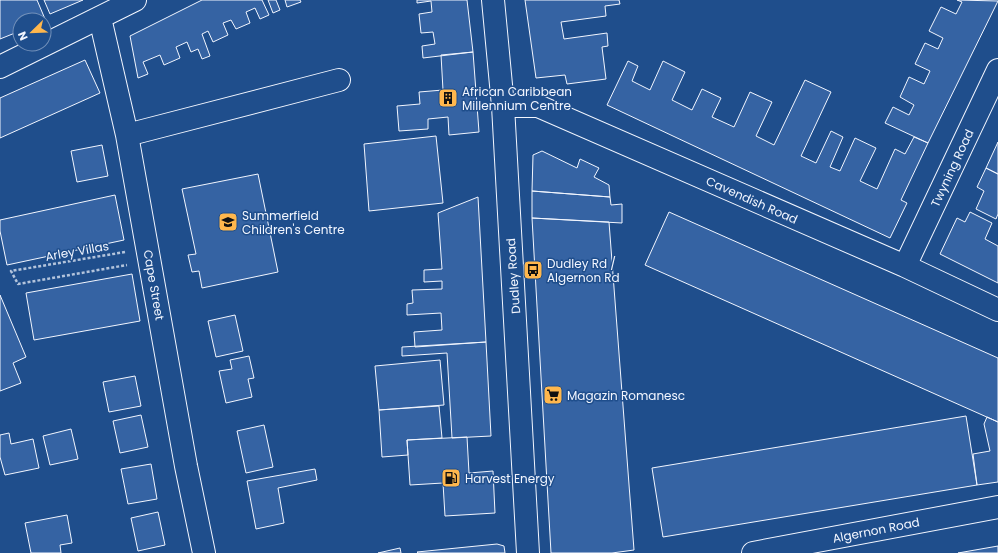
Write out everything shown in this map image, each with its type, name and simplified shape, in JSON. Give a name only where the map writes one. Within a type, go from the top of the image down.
[{"type":"street","points":[[0,67],[134,0]]},
{"type":"street","name":"Dudley Road","points":[[493,0],[503,106],[528,553]]},
{"type":"street","name":"Cape Street","points":[[100,18],[127,135],[204,553]]},
{"type":"street","name":"Twyning Road","points":[[906,266],[998,70]]},
{"type":"street","points":[[127,135],[339,80]]},
{"type":"street","name":"Cavendish Road","points":[[503,106],[538,106],[906,266],[998,310]]},
{"type":"street","name":"Algernon Road","points":[[753,553],[998,507]]},
{"type":"path","name":"Arley Villas","points":[[148,255],[18,284],[11,271],[148,255]]},
{"type":"building","points":[[0,0],[37,0],[42,12],[12,12],[12,34],[0,39]]},
{"type":"building","points":[[44,0],[83,0],[52,13],[49,12]]},
{"type":"building","points":[[202,0],[262,0],[269,15],[260,19],[255,8],[246,12],[250,23],[236,29],[231,20],[223,23],[228,35],[213,42],[208,31],[202,34],[210,56],[202,59],[198,49],[191,52],[187,42],[176,47],[180,58],[164,65],[160,55],[143,62],[148,74],[138,78],[130,36]]},
{"type":"building","points":[[268,0],[276,0],[280,10],[273,13]]},
{"type":"building","points":[[285,0],[300,0],[301,2],[287,7]]},
{"type":"building","points":[[417,0],[467,0],[473,52],[423,58],[422,46],[435,44],[433,32],[421,33],[419,14],[432,12],[431,1],[417,3]]},
{"type":"building","points":[[525,0],[619,0],[620,4],[605,6],[606,16],[561,22],[564,39],[607,33],[608,46],[602,47],[606,79],[567,84],[565,75],[536,78]]},
{"type":"building","points":[[957,0],[998,1],[928,143],[885,123],[893,107],[909,115],[914,105],[900,97],[909,77],[924,84],[930,71],[915,64],[925,43],[938,49],[943,38],[929,31],[941,7],[956,14],[962,2]]},
{"type":"building","name":"African Caribbean Millennium Centre","points":[[473,52],[479,132],[449,135],[448,117],[428,119],[428,129],[399,131],[397,106],[420,104],[419,92],[443,90],[441,55]]},
{"type":"building","points":[[85,60],[100,93],[0,138],[0,98]]},
{"type":"building","points":[[628,61],[638,66],[632,81],[650,90],[663,61],[685,72],[672,100],[692,110],[702,89],[721,98],[712,117],[734,127],[750,92],[772,102],[756,136],[774,145],[805,80],[831,92],[801,156],[816,163],[831,131],[843,137],[830,167],[840,171],[855,138],[876,148],[860,181],[877,189],[895,149],[905,154],[914,137],[928,143],[901,200],[907,203],[890,238],[607,105]]},
{"type":"building","points":[[436,136],[443,203],[369,211],[364,144]]},
{"type":"building","points":[[998,142],[998,174],[986,168]]},
{"type":"building","points":[[102,145],[108,176],[77,182],[71,151]]},
{"type":"building","points":[[542,151],[577,168],[580,159],[599,168],[594,177],[609,185],[610,197],[532,191],[533,155]]},
{"type":"building","points":[[986,168],[998,174],[998,214],[996,219],[976,209],[984,191],[977,187]]},
{"type":"building","name":"Summerfield Children's Centre","points":[[258,174],[278,272],[202,288],[199,271],[192,272],[188,255],[196,254],[182,189]]},
{"type":"building","points":[[532,191],[610,197],[611,205],[622,204],[622,223],[532,218]]},
{"type":"building","points":[[115,195],[124,240],[7,265],[0,231],[0,220]]},
{"type":"building","points":[[478,197],[486,342],[415,347],[414,332],[442,330],[441,313],[407,315],[407,304],[413,303],[412,290],[442,289],[442,281],[424,282],[424,270],[442,269],[438,213]]},
{"type":"building","points":[[669,212],[998,358],[998,422],[645,265]]},
{"type":"building","points":[[970,212],[992,223],[985,239],[998,246],[998,283],[940,254],[957,218],[965,222]]},
{"type":"building","points":[[532,218],[609,222],[634,550],[612,553],[551,553]]},
{"type":"building","points":[[132,274],[140,321],[34,340],[26,293]]},
{"type":"building","points":[[0,295],[26,357],[13,363],[21,383],[0,391]]},
{"type":"building","points":[[235,315],[243,351],[216,357],[208,321]]},
{"type":"building","points":[[486,342],[491,436],[452,438],[447,353],[402,356],[402,347]]},
{"type":"building","points":[[249,356],[254,378],[248,379],[252,397],[226,403],[219,371],[232,369],[230,360]]},
{"type":"building","points":[[440,360],[444,405],[379,410],[375,366]]},
{"type":"building","points":[[135,376],[141,406],[109,412],[103,382]]},
{"type":"building","points":[[439,406],[442,438],[407,440],[408,455],[382,457],[379,410]]},
{"type":"building","points":[[141,415],[148,447],[120,453],[113,421]]},
{"type":"building","points":[[966,416],[977,485],[663,537],[652,468]]},
{"type":"building","points":[[987,417],[998,422],[998,482],[977,485],[973,454],[990,451],[984,424]]},
{"type":"building","points":[[264,425],[273,467],[246,473],[237,431]]},
{"type":"building","points":[[71,429],[78,459],[50,465],[43,436]]},
{"type":"building","points":[[9,433],[11,444],[33,439],[39,468],[5,475],[0,457],[0,435]]},
{"type":"building","name":"Harvest Energy","points":[[467,437],[469,473],[493,471],[495,513],[445,516],[443,483],[410,485],[407,440]]},
{"type":"building","points":[[151,464],[157,499],[128,504],[121,469]]},
{"type":"building","points":[[315,469],[317,480],[278,488],[284,523],[256,529],[247,481]]},
{"type":"building","points":[[158,512],[165,545],[138,551],[131,518]]},
{"type":"building","points":[[67,515],[72,543],[60,545],[61,553],[31,553],[25,523]]},
{"type":"building","points":[[497,544],[504,546],[505,553],[417,552]]},
{"type":"building","points":[[998,546],[998,553],[958,553]]},
{"type":"building","points":[[400,548],[401,553],[378,553]]},
{"type":"place","name":"African Caribbean Millennium Centre","points":[[448,98]]},
{"type":"place","name":"Summerfield Children's Centre","points":[[228,222]]},
{"type":"place","name":"Dudley Rd / Algernon Rd","points":[[533,270]]},
{"type":"place","name":"Magazin Romanesc","points":[[553,395]]},
{"type":"place","name":"Harvest Energy","points":[[451,478]]}]
